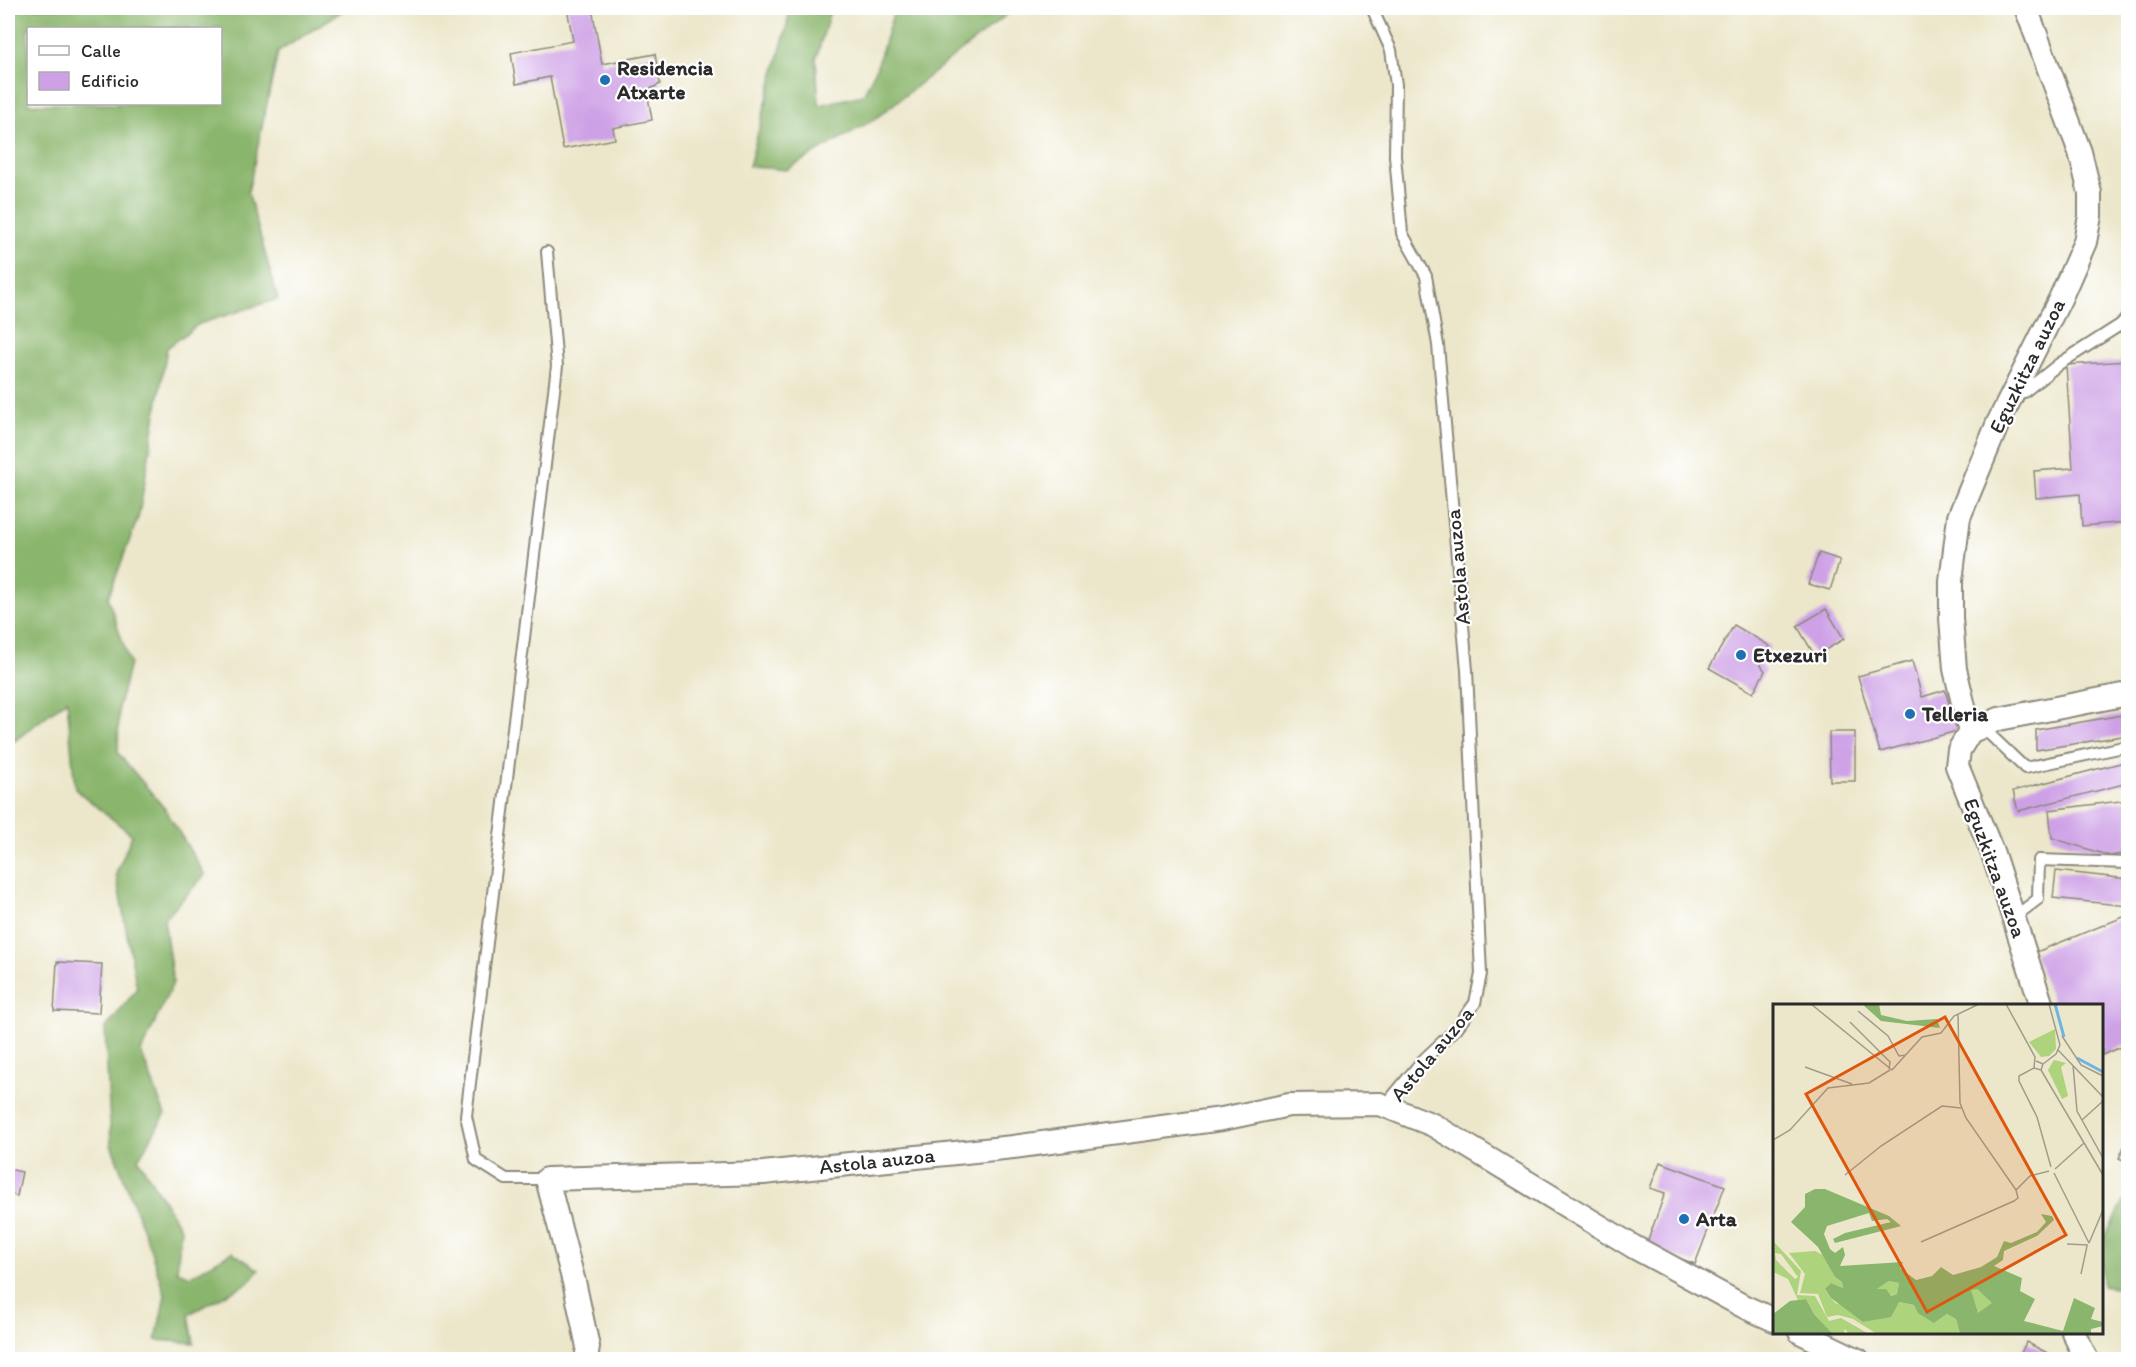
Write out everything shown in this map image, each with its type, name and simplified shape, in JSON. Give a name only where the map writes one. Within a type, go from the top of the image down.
[{"type":"street","name":"Eguzkitza auzoa","points":[[2026,8],[2080,152],[2090,193],[2090,216],[2085,242],[2060,299],[1998,423],[1959,517],[1952,581],[1951,618],[1955,669],[1976,730],[1959,750],[1957,766],[1993,854],[2042,1004]]},
{"type":"street","points":[[1976,730],[1999,719],[2128,694]]},
{"type":"street","name":"Astola auzoa","points":[[547,1179],[763,1173],[1094,1136],[1222,1119],[1289,1105],[1380,1104],[1433,1125],[1634,1247],[1743,1306],[1773,1320]]},
{"type":"street","points":[[547,1179],[577,1296],[588,1347],[586,1359]]},
{"type":"street","points":[[1804,1334],[1858,1359]]},
{"type":"street","points":[[2074,1334],[2087,1359]]},
{"type":"lane","name":"Astola auzoa","points":[[1372,8],[1391,50],[1396,85],[1395,156],[1401,233],[1426,276],[1438,345],[1467,670],[1481,974],[1475,1003],[1456,1029],[1422,1061],[1400,1087],[1389,1107]]},
{"type":"lane","points":[[547,252],[557,366],[466,1116],[476,1160],[506,1179],[547,1179]]},
{"type":"lane","points":[[2015,390],[2024,392],[2059,364],[2121,325],[2128,317]]},
{"type":"lane","points":[[1976,730],[2025,768],[2128,746]]},
{"type":"lane","points":[[2013,918],[2038,899],[2039,860],[2128,864]]},
{"type":"green space","points":[[8,8],[347,8],[278,52],[248,192],[278,299],[199,324],[167,348],[139,515],[108,598],[130,664],[119,705],[118,753],[165,809],[205,875],[164,919],[173,983],[141,1052],[165,1115],[138,1159],[181,1229],[177,1271],[191,1276],[232,1252],[259,1270],[248,1283],[189,1314],[194,1343],[156,1340],[165,1295],[111,1144],[105,1029],[137,989],[116,874],[132,835],[75,789],[67,700],[8,746]]},
{"type":"green space","points":[[790,8],[831,8],[816,59],[819,105],[863,95],[876,69],[895,8],[1015,8],[875,119],[786,170],[749,166]]},
{"type":"green space","points":[[2128,1195],[2128,1290],[2103,1286],[2103,1240]]},
{"type":"building","name":"Residencia Atxarte","points":[[567,8],[592,8],[602,64],[655,54],[660,84],[647,91],[652,120],[613,128],[615,139],[563,149],[550,77],[516,84],[511,53],[573,41]]},
{"type":"building","points":[[2128,361],[2128,522],[2082,526],[2080,494],[2036,498],[2034,471],[2073,468],[2066,365]]},
{"type":"building","points":[[1819,553],[1840,560],[1830,590],[1808,584]]},
{"type":"building","points":[[1826,609],[1844,639],[1815,656],[1797,626]]},
{"type":"building","name":"Etxezuri","points":[[1734,625],[1770,646],[1760,664],[1765,671],[1753,693],[1709,668]]},
{"type":"building","name":"Telleria","points":[[1912,661],[1922,697],[1945,690],[1957,731],[1880,752],[1858,676]]},
{"type":"building","points":[[2128,714],[2128,735],[2036,750],[2036,730]]},
{"type":"building","points":[[1829,732],[1855,732],[1855,781],[1830,781]]},
{"type":"building","points":[[2128,761],[2128,783],[2018,811],[2013,791]]},
{"type":"building","points":[[2128,800],[2128,853],[2110,856],[2052,838],[2049,810]]},
{"type":"building","points":[[2056,871],[2128,879],[2128,906],[2053,898]]},
{"type":"building","points":[[2128,908],[2128,1044],[2103,1055],[2103,1004],[2053,1004],[2034,953],[2126,916]]},
{"type":"building","points":[[57,962],[102,964],[99,1013],[54,1011]]},
{"type":"building","points":[[2128,1138],[2128,1162],[2119,1158]]},
{"type":"building","name":"Arta","points":[[1660,1162],[1725,1186],[1695,1264],[1646,1246],[1665,1193],[1650,1188]]},
{"type":"building","points":[[8,1169],[22,1172],[17,1196],[8,1194]]},
{"type":"building","points":[[2026,1342],[2061,1360],[2018,1360]]},
{"type":"place","name":"Residencia Atxarte","points":[[605,80]]},
{"type":"place","name":"Etxezuri","points":[[1741,655]]},
{"type":"place","name":"Telleria","points":[[1910,714]]},
{"type":"place","name":"Arta","points":[[1684,1219]]}]
